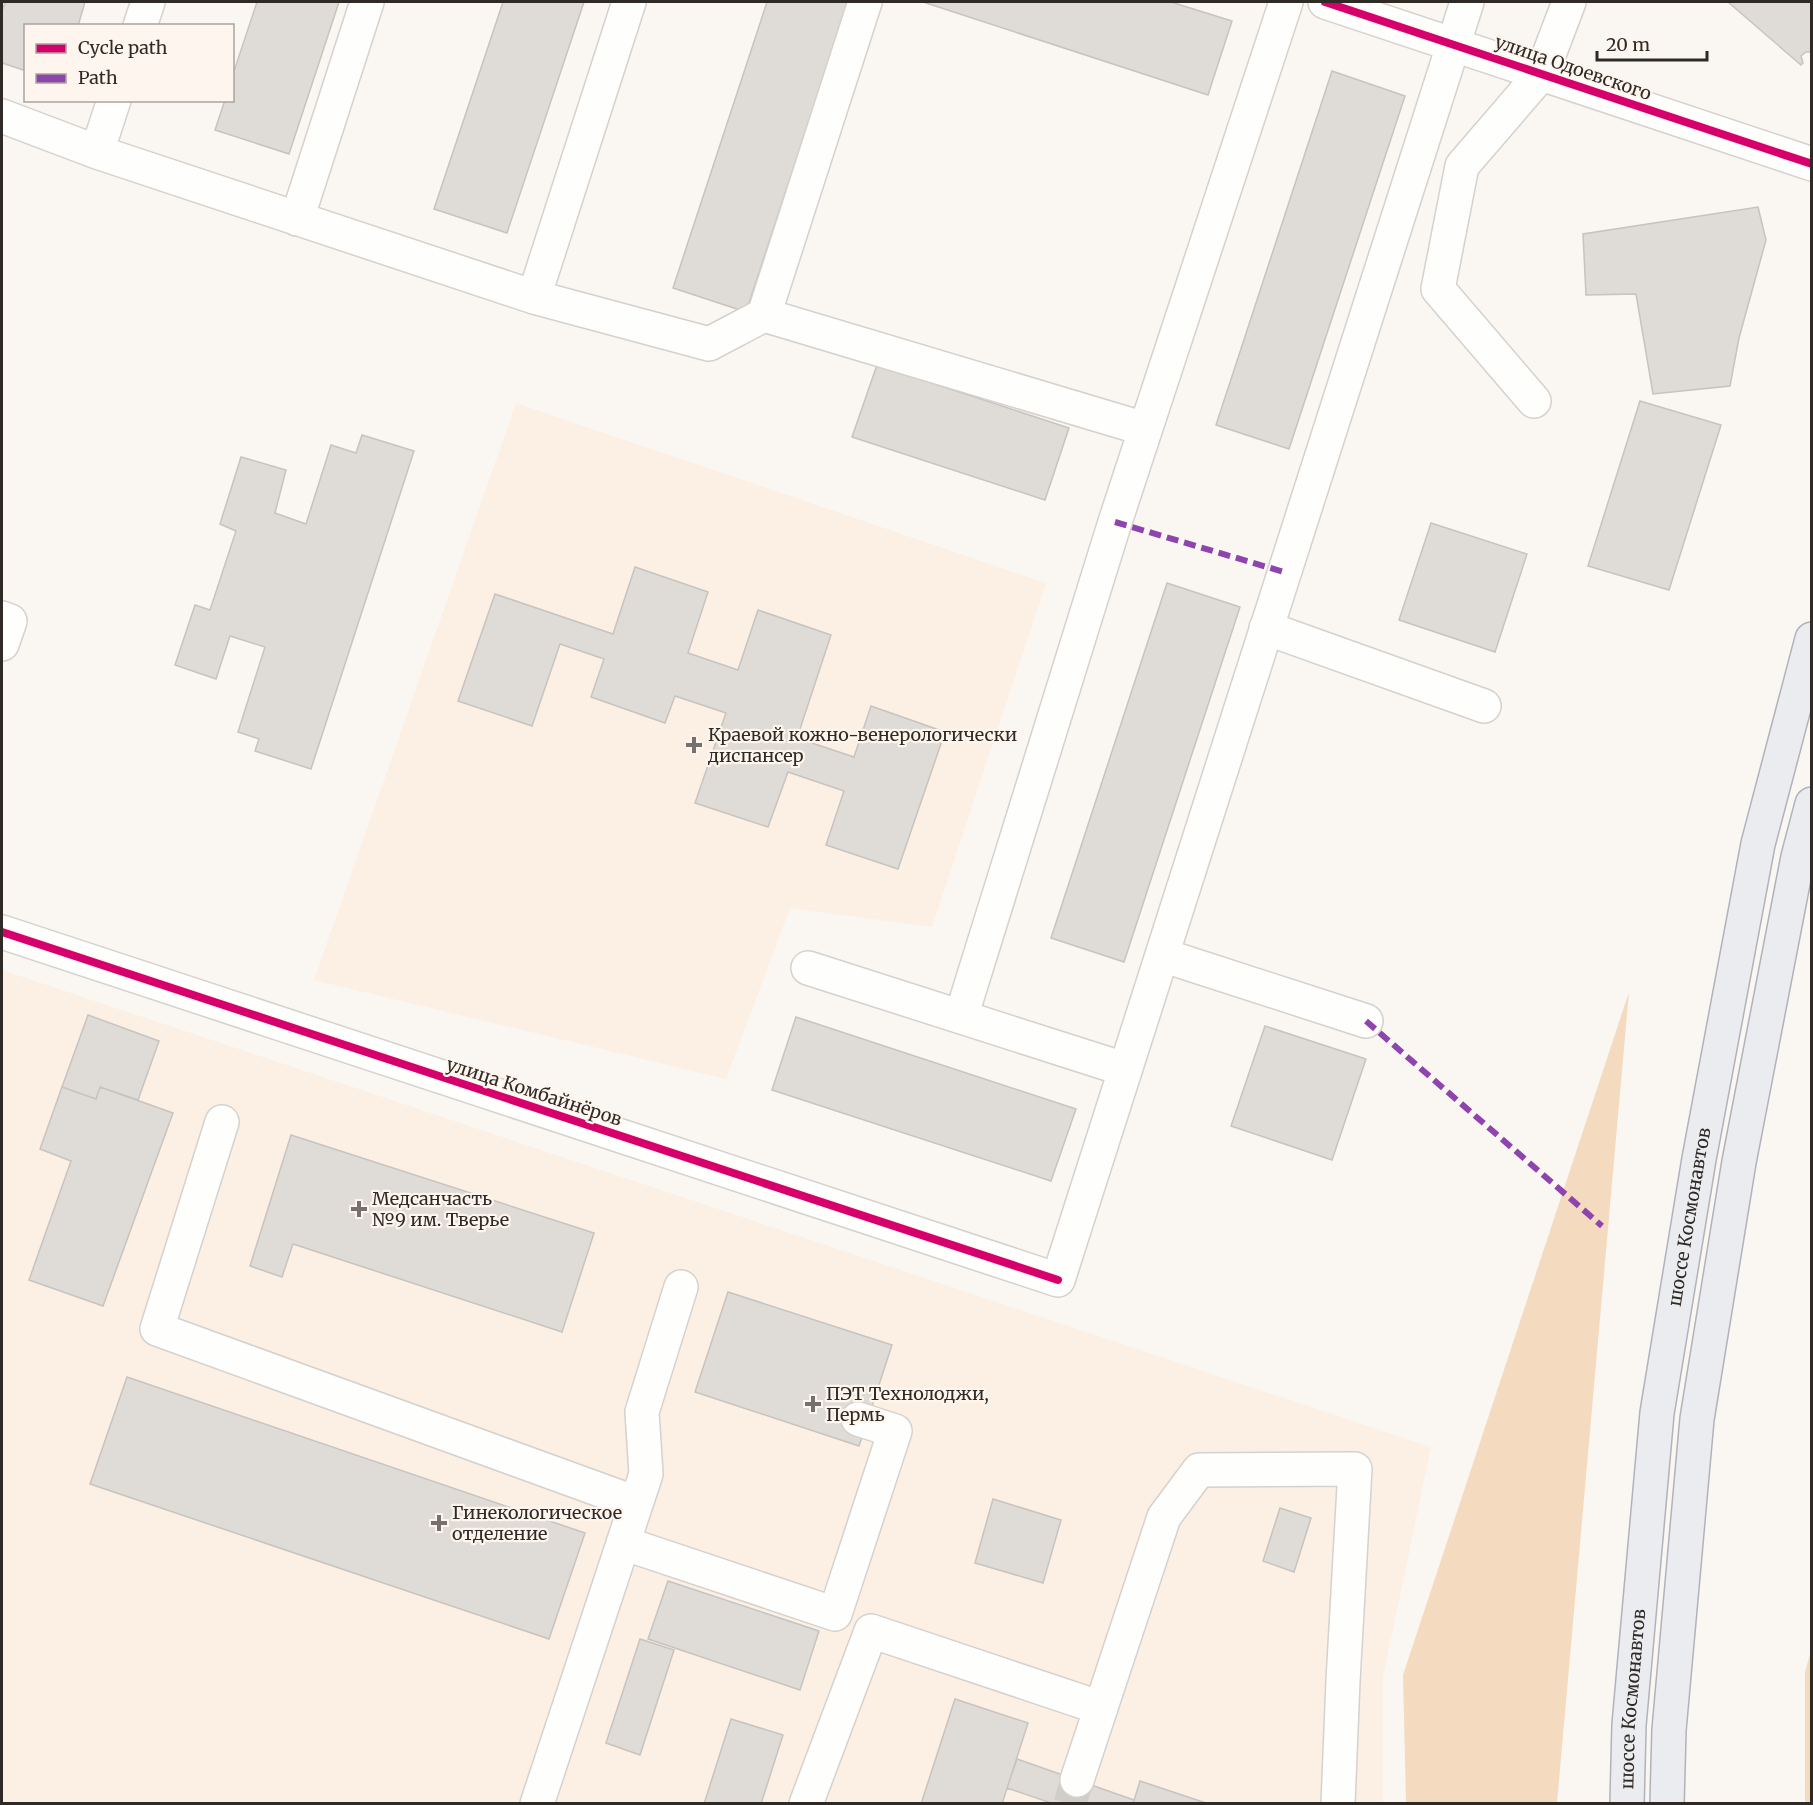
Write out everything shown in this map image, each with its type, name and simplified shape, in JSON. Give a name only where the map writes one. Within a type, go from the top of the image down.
[{"type":"main road","name":"шоссе Космонавтов","points":[[1627,1803],[1629,1725],[1657,1413],[1699,1159],[1758,844],[1812,639]]},
{"type":"main road","name":"шоссе Космонавтов","points":[[1667,1803],[1669,1730],[1697,1419],[1739,1162],[1798,857],[1812,804]]},
{"type":"street","points":[[141,24],[148,2]]},
{"type":"street","points":[[297,219],[367,2]]},
{"type":"street","points":[[534,297],[629,2]]},
{"type":"street","points":[[2,116],[97,152],[534,297],[709,344],[764,315],[865,2]]},
{"type":"street","points":[[961,1017],[1145,429],[1286,2]]},
{"type":"street","name":"улица Одоевского","points":[[1324,2],[1812,164]]},
{"type":"street","points":[[808,968],[1124,1069],[1467,2]]},
{"type":"street","points":[[1534,401],[1438,289],[1462,166],[1542,74],[1569,2]]},
{"type":"street","points":[[97,152],[113,102]]},
{"type":"street","points":[[764,315],[1145,429]]},
{"type":"street","points":[[2,618],[10,621],[2,644]]},
{"type":"street","points":[[1266,628],[1484,706]]},
{"type":"street","name":"улица Комбайнёров","points":[[2,932],[1058,1280],[1124,1069]]},
{"type":"street","points":[[1162,955],[1366,1021]]},
{"type":"street","points":[[222,1122],[157,1329],[636,1503]]},
{"type":"street","points":[[537,1803],[646,1474],[642,1412],[681,1287]]},
{"type":"street","points":[[623,1543],[835,1614],[895,1431],[858,1419]]},
{"type":"street","points":[[1077,1780],[1164,1517],[1199,1470],[1355,1470],[1338,1803]]},
{"type":"street","points":[[806,1803],[871,1631],[1101,1708]]},
{"type":"shaded area","name":"Краевой кожно-венерологически диспансер","points":[[516,403],[1046,583],[932,927],[790,908],[726,1079],[314,980]]},
{"type":"shaded area","name":"Медсанчасть №9 им. Тверье","points":[[2,970],[1431,1447],[1383,1677],[1383,1803],[2,1804]]},
{"type":"shaded area","points":[[1629,992],[1557,1803],[1406,1803],[1403,1675]]},
{"type":"shaded area","points":[[1811,1651],[1812,1803],[1805,1804],[1805,1672]]},
{"type":"building","points":[[5,2],[85,2],[79,24],[24,24],[24,70],[2,63],[2,11]]},
{"type":"building","points":[[257,2],[339,2],[289,154],[215,130],[224,102],[234,102],[234,71]]},
{"type":"building","points":[[503,2],[584,2],[507,233],[434,209]]},
{"type":"building","points":[[767,2],[848,2],[746,312],[673,288]]},
{"type":"building","points":[[923,2],[1171,2],[1232,21],[1208,95]]},
{"type":"building","points":[[1728,2],[1812,2],[1812,52],[1806,52],[1801,56],[1803,63],[1801,65]]},
{"type":"building","points":[[1332,71],[1405,96],[1289,449],[1216,425]]},
{"type":"building","points":[[1758,207],[1766,240],[1739,338],[1730,386],[1653,394],[1636,294],[1586,295],[1583,234]]},
{"type":"building","points":[[877,365],[1069,428],[1045,500],[852,437]]},
{"type":"building","points":[[1640,401],[1721,425],[1669,590],[1588,566]]},
{"type":"building","points":[[362,435],[414,451],[311,769],[255,751],[259,739],[238,732],[265,647],[230,636],[216,679],[175,665],[195,605],[210,610],[236,531],[220,524],[241,457],[286,470],[275,513],[306,524],[331,445],[356,453]]},
{"type":"building","points":[[1431,523],[1527,554],[1495,652],[1399,620]]},
{"type":"building","points":[[635,567],[708,592],[688,653],[738,670],[758,610],[831,635],[797,738],[854,757],[871,706],[945,732],[898,869],[826,845],[844,791],[788,772],[768,827],[695,803],[726,713],[675,696],[665,723],[591,697],[604,659],[560,644],[532,726],[458,701],[495,594],[613,634]]},
{"type":"building","points":[[1167,583],[1240,607],[1124,962],[1051,938]]},
{"type":"building","points":[[88,1015],[159,1041],[138,1100],[100,1087],[96,1099],[62,1087]]},
{"type":"building","points":[[796,1017],[1076,1109],[1051,1181],[772,1090]]},
{"type":"building","points":[[1265,1026],[1366,1059],[1332,1160],[1231,1126]]},
{"type":"building","points":[[62,1087],[96,1099],[100,1087],[173,1113],[103,1306],[29,1280],[71,1161],[40,1149]]},
{"type":"building","points":[[291,1135],[594,1233],[562,1332],[293,1244],[282,1277],[250,1266]]},
{"type":"building","name":"ПЭТ Технолоджи, Пермь","points":[[728,1292],[892,1345],[859,1446],[695,1392]]},
{"type":"building","points":[[127,1377],[585,1533],[549,1639],[90,1484]]},
{"type":"building","points":[[993,1499],[1061,1520],[1043,1583],[975,1563]]},
{"type":"building","points":[[1280,1508],[1311,1518],[1294,1572],[1263,1561]]},
{"type":"building","points":[[668,1581],[819,1631],[800,1690],[648,1639]]},
{"type":"building","points":[[640,1639],[674,1650],[640,1755],[606,1743]]},
{"type":"building","points":[[955,1699],[1028,1723],[1002,1804],[921,1804]]},
{"type":"building","points":[[731,1719],[783,1735],[761,1804],[704,1804]]},
{"type":"building","points":[[1017,1759],[1134,1800],[1133,1804],[1054,1804],[1007,1788]]},
{"type":"building","points":[[1140,1781],[1209,1804],[1133,1804]]},
{"type":"tunnel","points":[[1070,1804],[1077,1780]]},
{"type":"marked path","points":[[1115,522],[1284,572]]},
{"type":"marked path","points":[[1366,1021],[1602,1226]]},
{"type":"cycle path","points":[[1325,2],[1812,164]]},
{"type":"cycle path","points":[[2,932],[1058,1280]]},
{"type":"place","name":"Краевой кожно-венерологически диспансер","points":[[694,745]]},
{"type":"place","name":"Медсанчасть №9 им. Тверье","points":[[359,1209]]},
{"type":"place","name":"ПЭТ Технолоджи, Пермь","points":[[813,1404]]},
{"type":"place","name":"Гинекологическое отделение","points":[[439,1523]]}]
